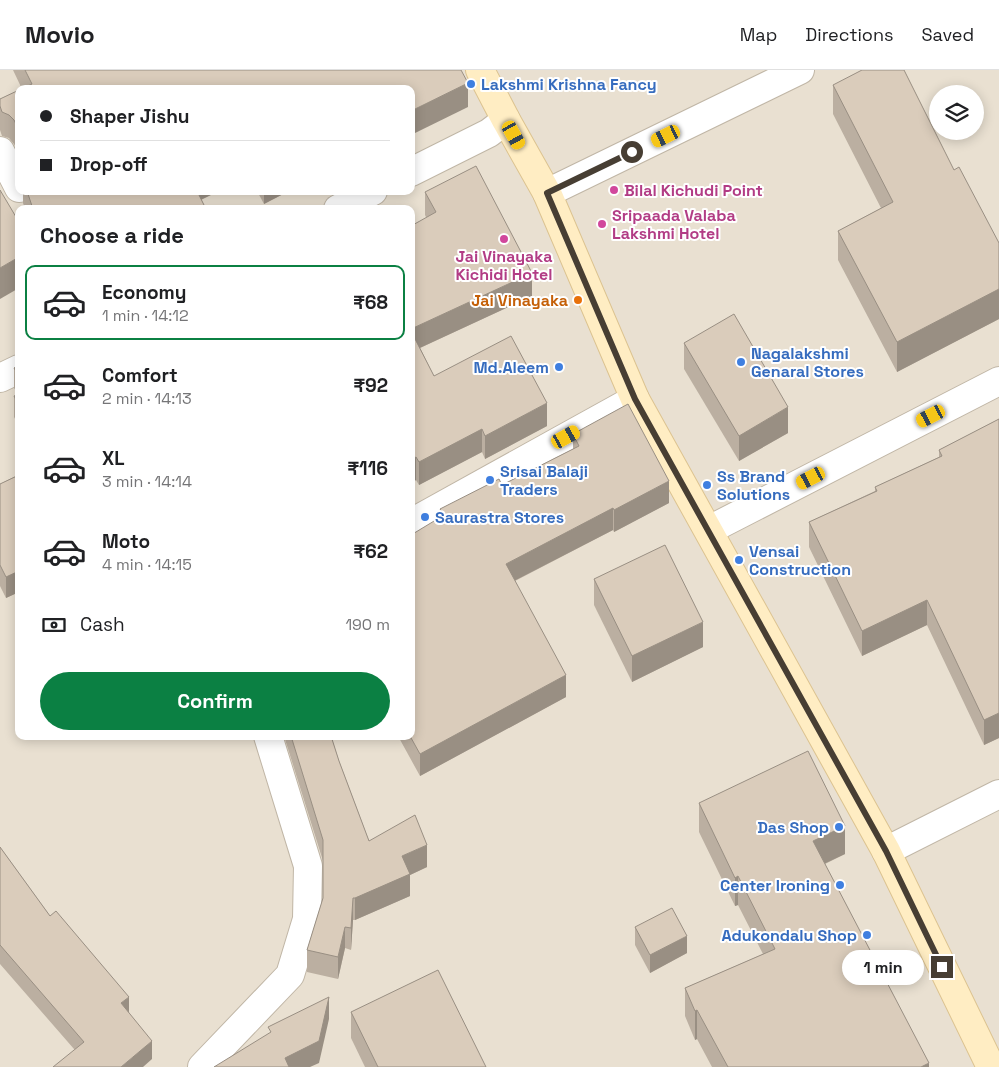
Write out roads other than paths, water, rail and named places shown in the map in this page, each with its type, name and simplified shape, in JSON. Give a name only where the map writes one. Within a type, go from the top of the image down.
[{"type":"street","points":[[480,70],[547,193],[635,399],[886,851],[991,1067]]},
{"type":"street","points":[[547,193],[800,70]]},
{"type":"street","points":[[415,170],[489,133],[506,120]]},
{"type":"street","points":[[0,151],[15,180]]},
{"type":"street","points":[[346,205],[365,195]]},
{"type":"street","points":[[0,378],[15,371]]},
{"type":"street","points":[[708,530],[999,382]]},
{"type":"street","points":[[415,521],[635,399]]},
{"type":"street","points":[[202,1067],[290,975],[307,919],[308,866],[269,740]]},
{"type":"street","points":[[886,851],[999,794]]},
{"type":"place","name":"Lakshmi Krishna Fancy","points":[[471,84]]},
{"type":"place","name":"Bilal Kichudi Point","points":[[614,190]]},
{"type":"place","name":"Sripaada Valaba Lakshmi Hotel","points":[[602,224]]},
{"type":"place","name":"Jai Vinayaka Kichidi Hotel","points":[[504,239]]},
{"type":"place","name":"Jai Vinayaka","points":[[578,300]]},
{"type":"place","name":"Nagalakshmi Genaral Stores","points":[[741,362]]},
{"type":"place","name":"Md.Aleem","points":[[559,367]]},
{"type":"place","name":"Srisai Balaji Traders","points":[[490,480]]},
{"type":"place","name":"Ss Brand Solutions","points":[[707,485]]},
{"type":"place","name":"Saurastra Stores","points":[[425,517]]},
{"type":"place","name":"Vensai Construction","points":[[739,560]]},
{"type":"place","name":"Das Shop","points":[[839,827]]},
{"type":"place","name":"Center Ironing","points":[[840,885]]},
{"type":"place","name":"Adukondalu Shop","points":[[867,935]]}]
